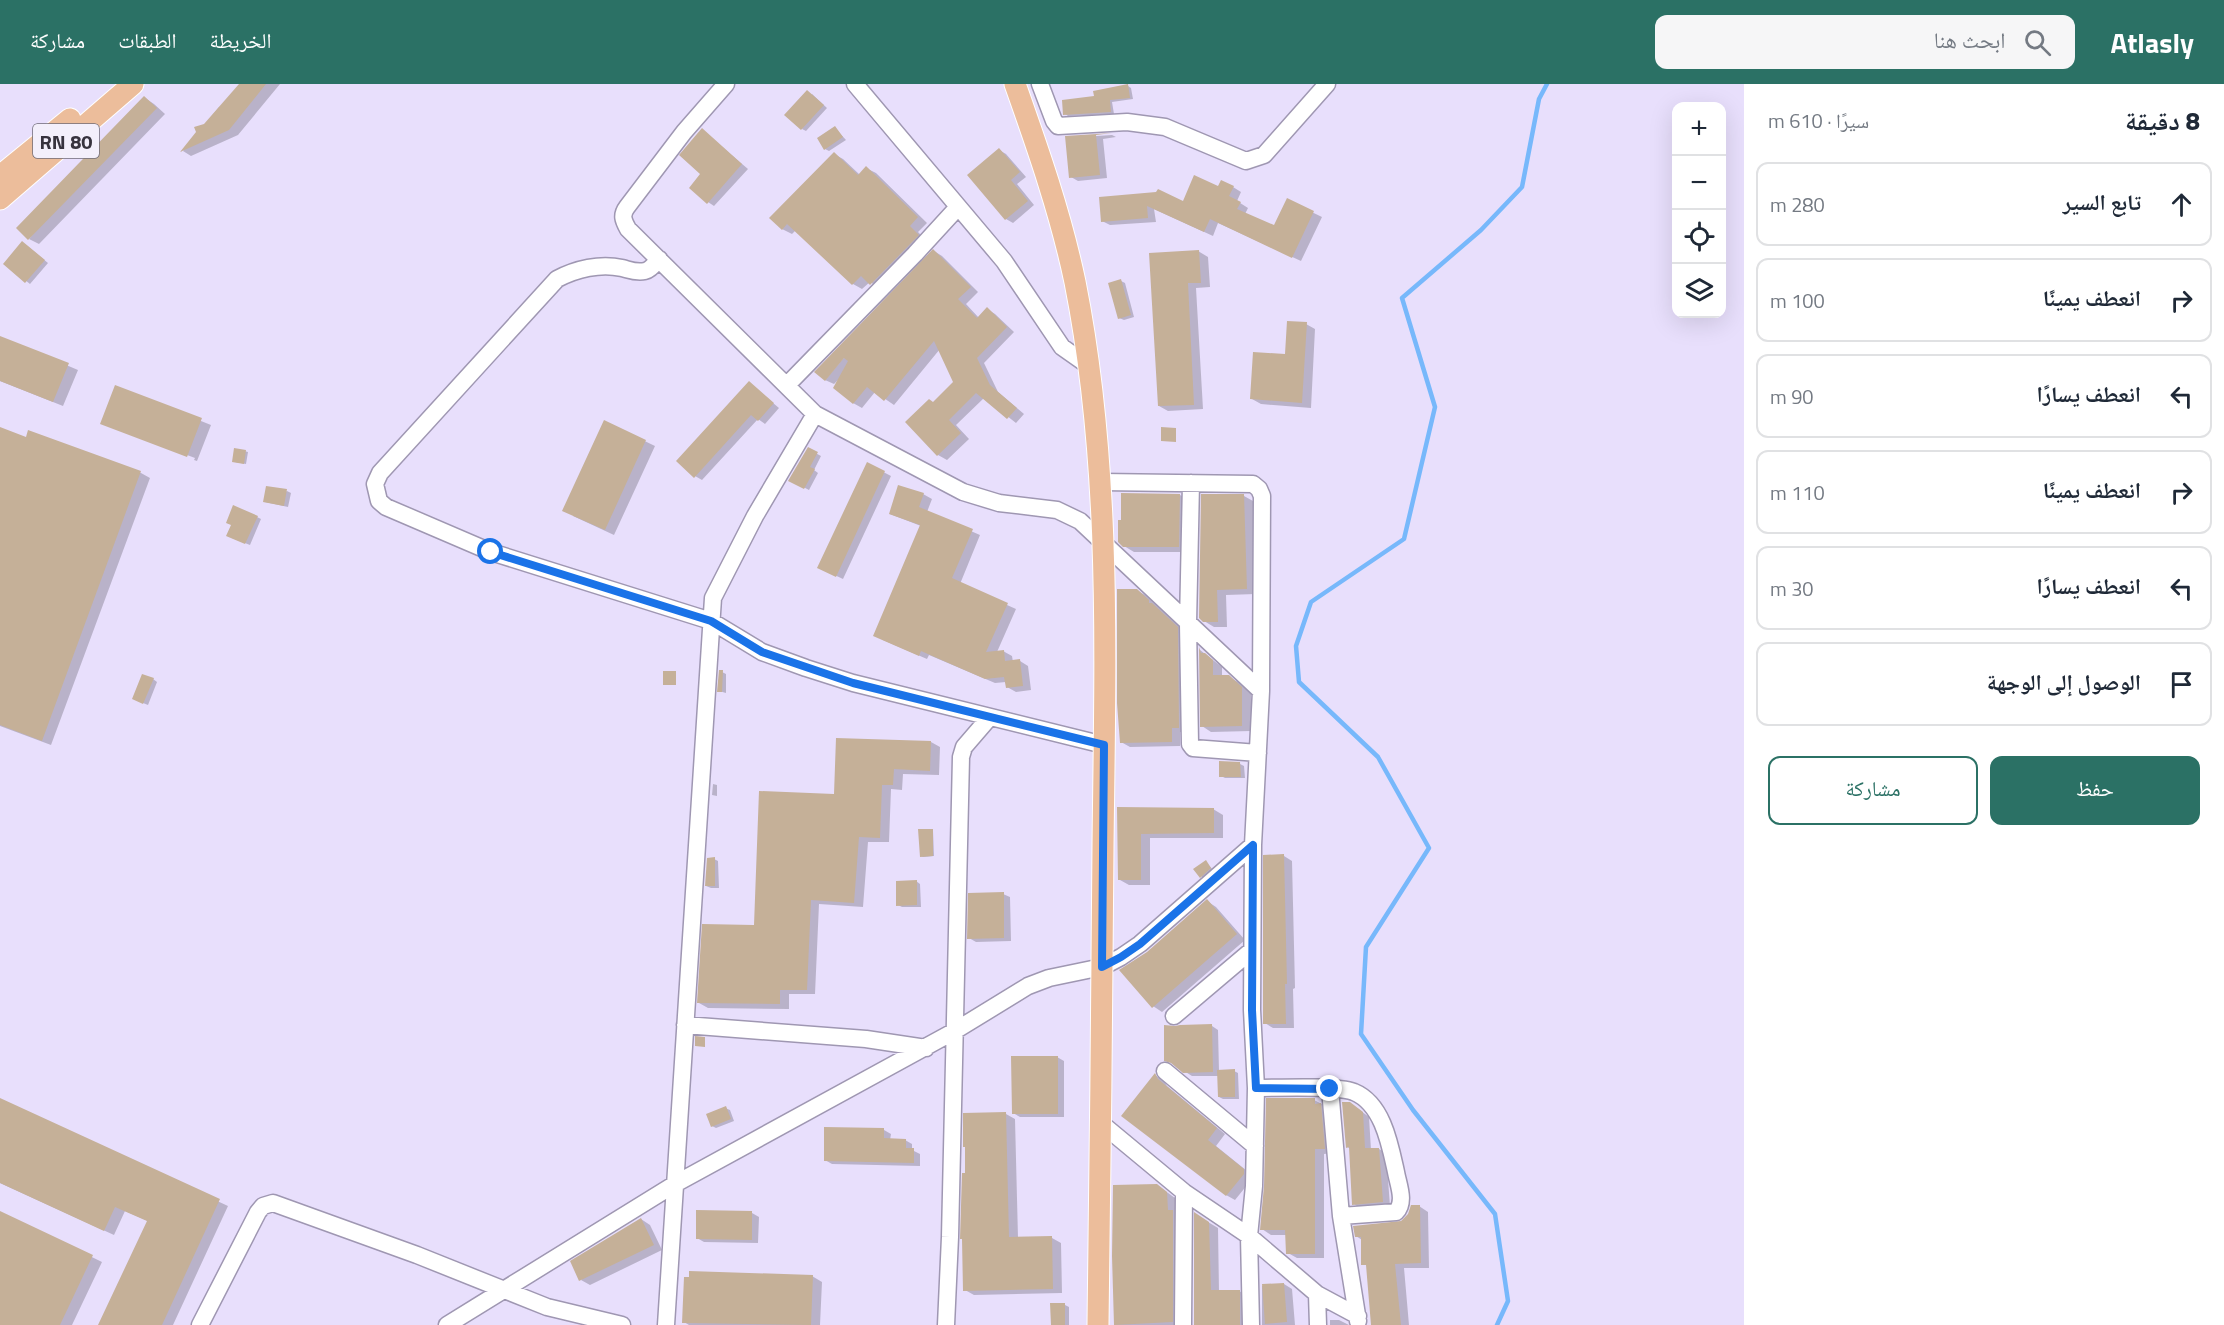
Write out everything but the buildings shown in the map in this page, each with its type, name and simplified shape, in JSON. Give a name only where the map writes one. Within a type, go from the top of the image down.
[{"type":"main road","name":"RN 80","points":[[0,174],[112,84]]},
{"type":"main road","name":"RN 80","points":[[0,199],[133,84]]},
{"type":"main road","points":[[1015,84],[1045,168],[1074,281],[1089,366],[1101,482],[1104,745],[1102,1124],[1098,1325]]},
{"type":"street","points":[[726,84],[684,132],[623,213],[624,223],[628,229],[815,414],[963,492],[999,503],[1057,510],[1080,521],[1262,691]]},
{"type":"street","points":[[855,84],[1004,261],[1062,346],[1089,366]]},
{"type":"street","points":[[1040,84],[1058,126],[1127,122],[1165,127],[1246,161],[1264,155],[1327,84]]},
{"type":"street","points":[[787,386],[958,207]]},
{"type":"street","points":[[659,259],[648,271],[636,272],[612,267],[590,268],[570,272],[557,279],[380,473],[375,484],[375,492],[379,501],[386,507],[491,552],[711,621],[762,652],[806,668],[853,683],[1104,745]]},
{"type":"street","points":[[666,1325],[713,598],[755,516],[815,414]]},
{"type":"street","points":[[1101,482],[1254,484],[1262,496],[1262,691],[1253,845],[1252,1010],[1256,1088],[1254,1186],[1249,1236],[1251,1325]]},
{"type":"street","points":[[1191,483],[1188,624],[1190,744],[1194,748],[1258,753]]},
{"type":"street","points":[[946,1325],[952,1171],[953,1032],[961,757],[964,747],[989,718]]},
{"type":"street","points":[[447,1325],[675,1184],[926,1048],[1028,986],[1049,978],[1102,967],[1121,957],[1140,944],[1253,845]]},
{"type":"street","points":[[1174,1016],[1252,950]]},
{"type":"street","points":[[685,1025],[866,1039],[926,1048]]},
{"type":"street","points":[[1165,1071],[1255,1146]]},
{"type":"street","points":[[1256,1088],[1330,1089],[1354,1092],[1373,1107],[1383,1125],[1400,1193],[1400,1205],[1396,1212],[1341,1216]]},
{"type":"street","points":[[1330,1089],[1341,1216],[1358,1320]]},
{"type":"street","points":[[1102,1124],[1184,1191],[1249,1236],[1317,1294],[1358,1320]]},
{"type":"street","points":[[1182,1325],[1184,1191]]},
{"type":"street","points":[[200,1325],[258,1212],[263,1206],[273,1203],[417,1255],[547,1307],[622,1325]]},
{"type":"street","points":[[1317,1294],[1318,1325]]},
{"type":"waterway","points":[[1497,1325],[1508,1301],[1495,1214],[1413,1110],[1361,1034],[1366,947],[1429,848],[1378,757],[1299,682],[1296,646],[1311,602],[1404,539],[1435,407],[1402,298],[1481,230],[1522,187],[1539,99],[1547,84]]},
{"type":"route","points":[[491,552],[711,621],[762,652],[853,683],[1104,745],[1102,967],[1140,944],[1253,845],[1252,1010],[1256,1088],[1330,1089]]}]
